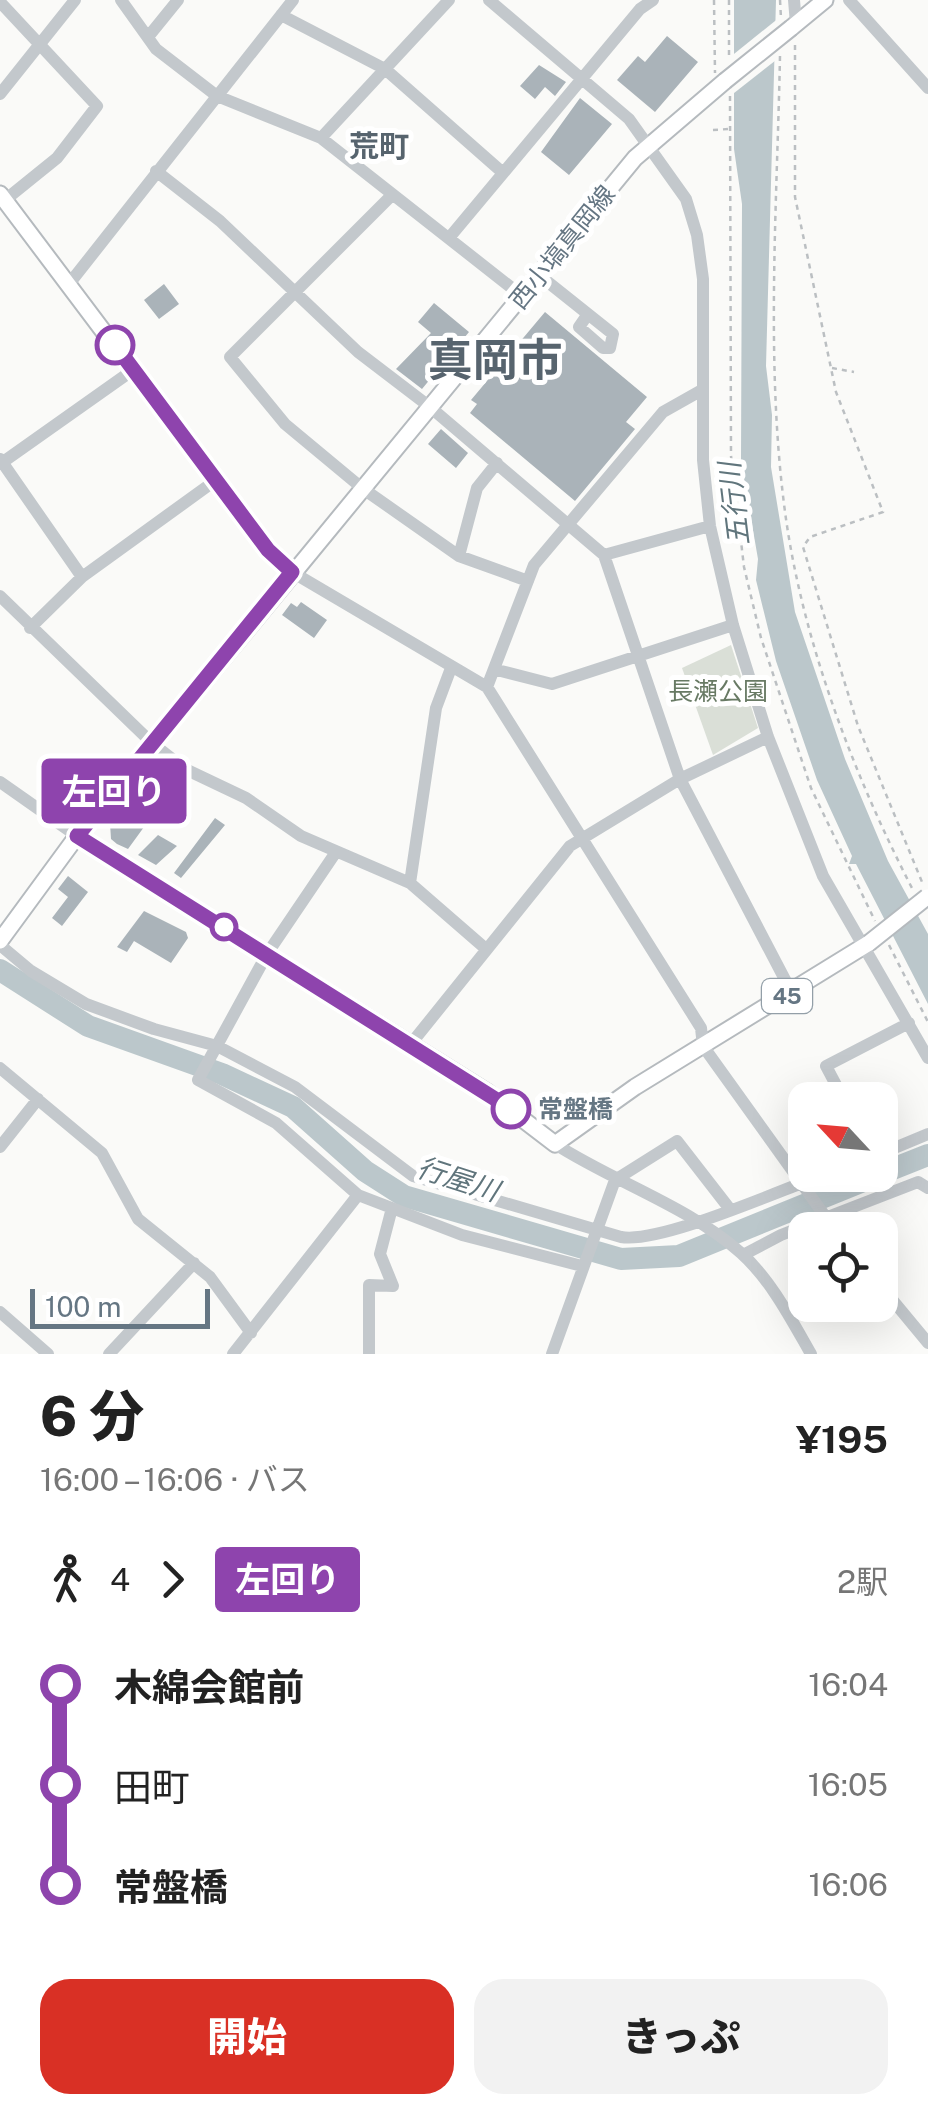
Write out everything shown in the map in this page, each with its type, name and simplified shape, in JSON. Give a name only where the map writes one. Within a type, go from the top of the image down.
[{"type":"main road","name":"西小塙真岡線","points":[[0,943],[77,836],[650,144],[825,0]]},
{"type":"main road","points":[[2,197],[268,550],[292,572]]},
{"type":"main road","points":[[77,836],[487,1092],[555,1144]]},
{"type":"main road","name":"45","points":[[555,1144],[703,1046],[866,946],[923,892]]},
{"type":"street","points":[[0,94],[75,0]]},
{"type":"street","points":[[121,0],[156,50],[217,96],[321,138],[522,296]]},
{"type":"street","points":[[148,38],[178,0]]},
{"type":"street","points":[[69,284],[293,0]]},
{"type":"street","points":[[321,138],[449,0]]},
{"type":"street","points":[[489,0],[629,119],[686,199],[697,235],[703,278],[702,390],[710,526],[733,624],[768,736],[823,876],[928,1058]]},
{"type":"street","points":[[449,238],[582,80],[635,4],[653,0]]},
{"type":"street","points":[[790,30],[794,0]]},
{"type":"street","points":[[848,0],[928,88]]},
{"type":"street","points":[[0,2],[97,106],[57,158],[2,197]]},
{"type":"street","points":[[281,15],[385,70],[502,172]]},
{"type":"street","points":[[156,172],[220,221],[358,352],[430,407],[604,556],[680,779],[792,993]]},
{"type":"street","points":[[392,194],[298,293],[230,357],[285,424],[362,488],[460,556],[528,580]]},
{"type":"street","points":[[539,274],[588,314]]},
{"type":"street","points":[[82,577],[1,462],[133,370]]},
{"type":"street","points":[[487,687],[497,670],[534,564],[663,412],[702,390]]},
{"type":"street","points":[[460,556],[477,488],[497,464]]},
{"type":"street","points":[[30,628],[82,577],[216,480]]},
{"type":"street","points":[[604,556],[710,526]]},
{"type":"street","points":[[292,572],[359,615],[487,687],[702,1028],[703,1046],[788,1170]]},
{"type":"street","points":[[0,596],[153,744],[194,775],[246,798],[300,836],[410,883],[486,949]]},
{"type":"street","points":[[497,670],[552,684],[733,624]]},
{"type":"street","points":[[410,883],[436,708],[451,668]]},
{"type":"street","points":[[410,1045],[543,876],[583,838],[680,779],[768,736]]},
{"type":"street","points":[[0,782],[77,836]]},
{"type":"street","points":[[336,852],[268,954],[200,1077],[276,1123],[358,1195],[462,1235],[583,1264]]},
{"type":"street","points":[[0,943],[31,972],[86,1004],[216,1048],[295,1087],[413,1176],[634,1239],[700,1225],[730,1208],[788,1191]]},
{"type":"street","points":[[834,1082],[826,1066],[909,1023]]},
{"type":"street","points":[[0,1068],[102,1153],[138,1219],[210,1277],[251,1332]]},
{"type":"street","points":[[0,1147],[38,1099]]},
{"type":"street","points":[[898,1146],[928,1134]]},
{"type":"street","points":[[552,1354],[615,1180],[677,1141],[730,1208]]},
{"type":"street","points":[[555,1144],[739,1251],[784,1306],[811,1354]]},
{"type":"street","points":[[831,1212],[918,1182],[928,1188]]},
{"type":"street","points":[[804,1192],[820,1212]]},
{"type":"street","points":[[234,1354],[358,1195]]},
{"type":"street","points":[[368,1354],[369,1285],[392,1286],[380,1254],[392,1208]]},
{"type":"street","points":[[739,1251],[788,1230]]},
{"type":"street","points":[[109,1354],[194,1263]]},
{"type":"street","points":[[898,1306],[928,1343]]},
{"type":"street","points":[[0,1312],[48,1354]]},
{"type":"path","points":[[714,0],[730,129],[734,491],[752,605],[826,826],[880,928]]},
{"type":"path","points":[[725,80],[728,0]]},
{"type":"path","points":[[780,0],[790,30],[795,197],[830,368],[883,512],[810,537],[803,547],[858,726],[923,892]]},
{"type":"path","points":[[780,42],[779,458],[792,553],[834,698],[878,816],[923,892]]},
{"type":"path","points":[[779,107],[795,106]]},
{"type":"path","points":[[713,130],[730,129]]},
{"type":"path","points":[[777,324],[786,322]]},
{"type":"path","points":[[830,368],[854,372]]},
{"type":"path","points":[[766,702],[781,696]]},
{"type":"path","points":[[878,816],[892,811]]},
{"type":"path","points":[[886,940],[928,1022]]},
{"type":"green space","name":"長瀬公園","points":[[731,645],[758,728],[713,755],[682,668]]},
{"type":"shaded area","points":[[734,0],[776,0],[766,366],[772,415],[771,467],[795,612],[845,759],[888,861],[928,934],[928,1004],[856,864],[849,864],[852,856],[817,780],[776,661],[756,580],[758,559],[741,461],[742,204],[734,149]]},
{"type":"pier","points":[[780,17],[780,57],[729,97],[729,58]]},
{"type":"building","points":[[667,36],[698,62],[655,112],[617,80],[638,56],[645,62]]},
{"type":"building","points":[[539,65],[566,82],[555,96],[545,87],[535,99],[520,86]]},
{"type":"building","points":[[580,98],[612,124],[569,175],[541,152]]},
{"type":"building","points":[[164,284],[179,304],[159,319],[144,300]]},
{"type":"building","points":[[434,303],[469,332],[422,389],[396,369],[431,333],[418,322]]},
{"type":"building","points":[[545,312],[647,397],[626,422],[635,429],[575,501],[470,413],[477,404],[471,400]]},
{"type":"building","points":[[441,429],[468,453],[456,468],[428,444]]},
{"type":"building","points":[[301,602],[327,620],[314,638],[282,615],[291,603],[297,607]]},
{"type":"building","points":[[165,766],[188,782],[171,805],[165,800],[156,812],[147,806],[135,823],[144,827],[128,849],[117,844],[111,839],[110,823],[117,809],[128,815],[139,800],[134,795]]},
{"type":"building","points":[[215,818],[225,825],[181,878],[174,873]]},
{"type":"building","points":[[158,835],[177,846],[156,865],[138,855]]},
{"type":"building","points":[[68,876],[88,892],[62,926],[52,918],[68,897],[58,889]]},
{"type":"building","points":[[144,911],[186,932],[188,938],[171,963],[134,941],[127,952],[117,947]]},
{"type":"waterway","name":"行屋川","points":[[0,970],[88,1026],[222,1074],[293,1107],[365,1171],[404,1196],[621,1259],[679,1256],[836,1192]]},
{"type":"waterway","name":"行屋川","points":[[898,1167],[928,1155]]},
{"type":"bus line","name":"左回り","points":[[115,345],[268,550],[292,572],[77,836],[511,1109]]},
{"type":"place","name":"常盤橋","points":[[511,1109]]},
{"type":"district","name":"荒町","points":[[379,147]]},
{"type":"district","name":"真岡市","points":[[495,360]]},
{"type":"water label","name":"五行川","points":[[734,504]]}]
